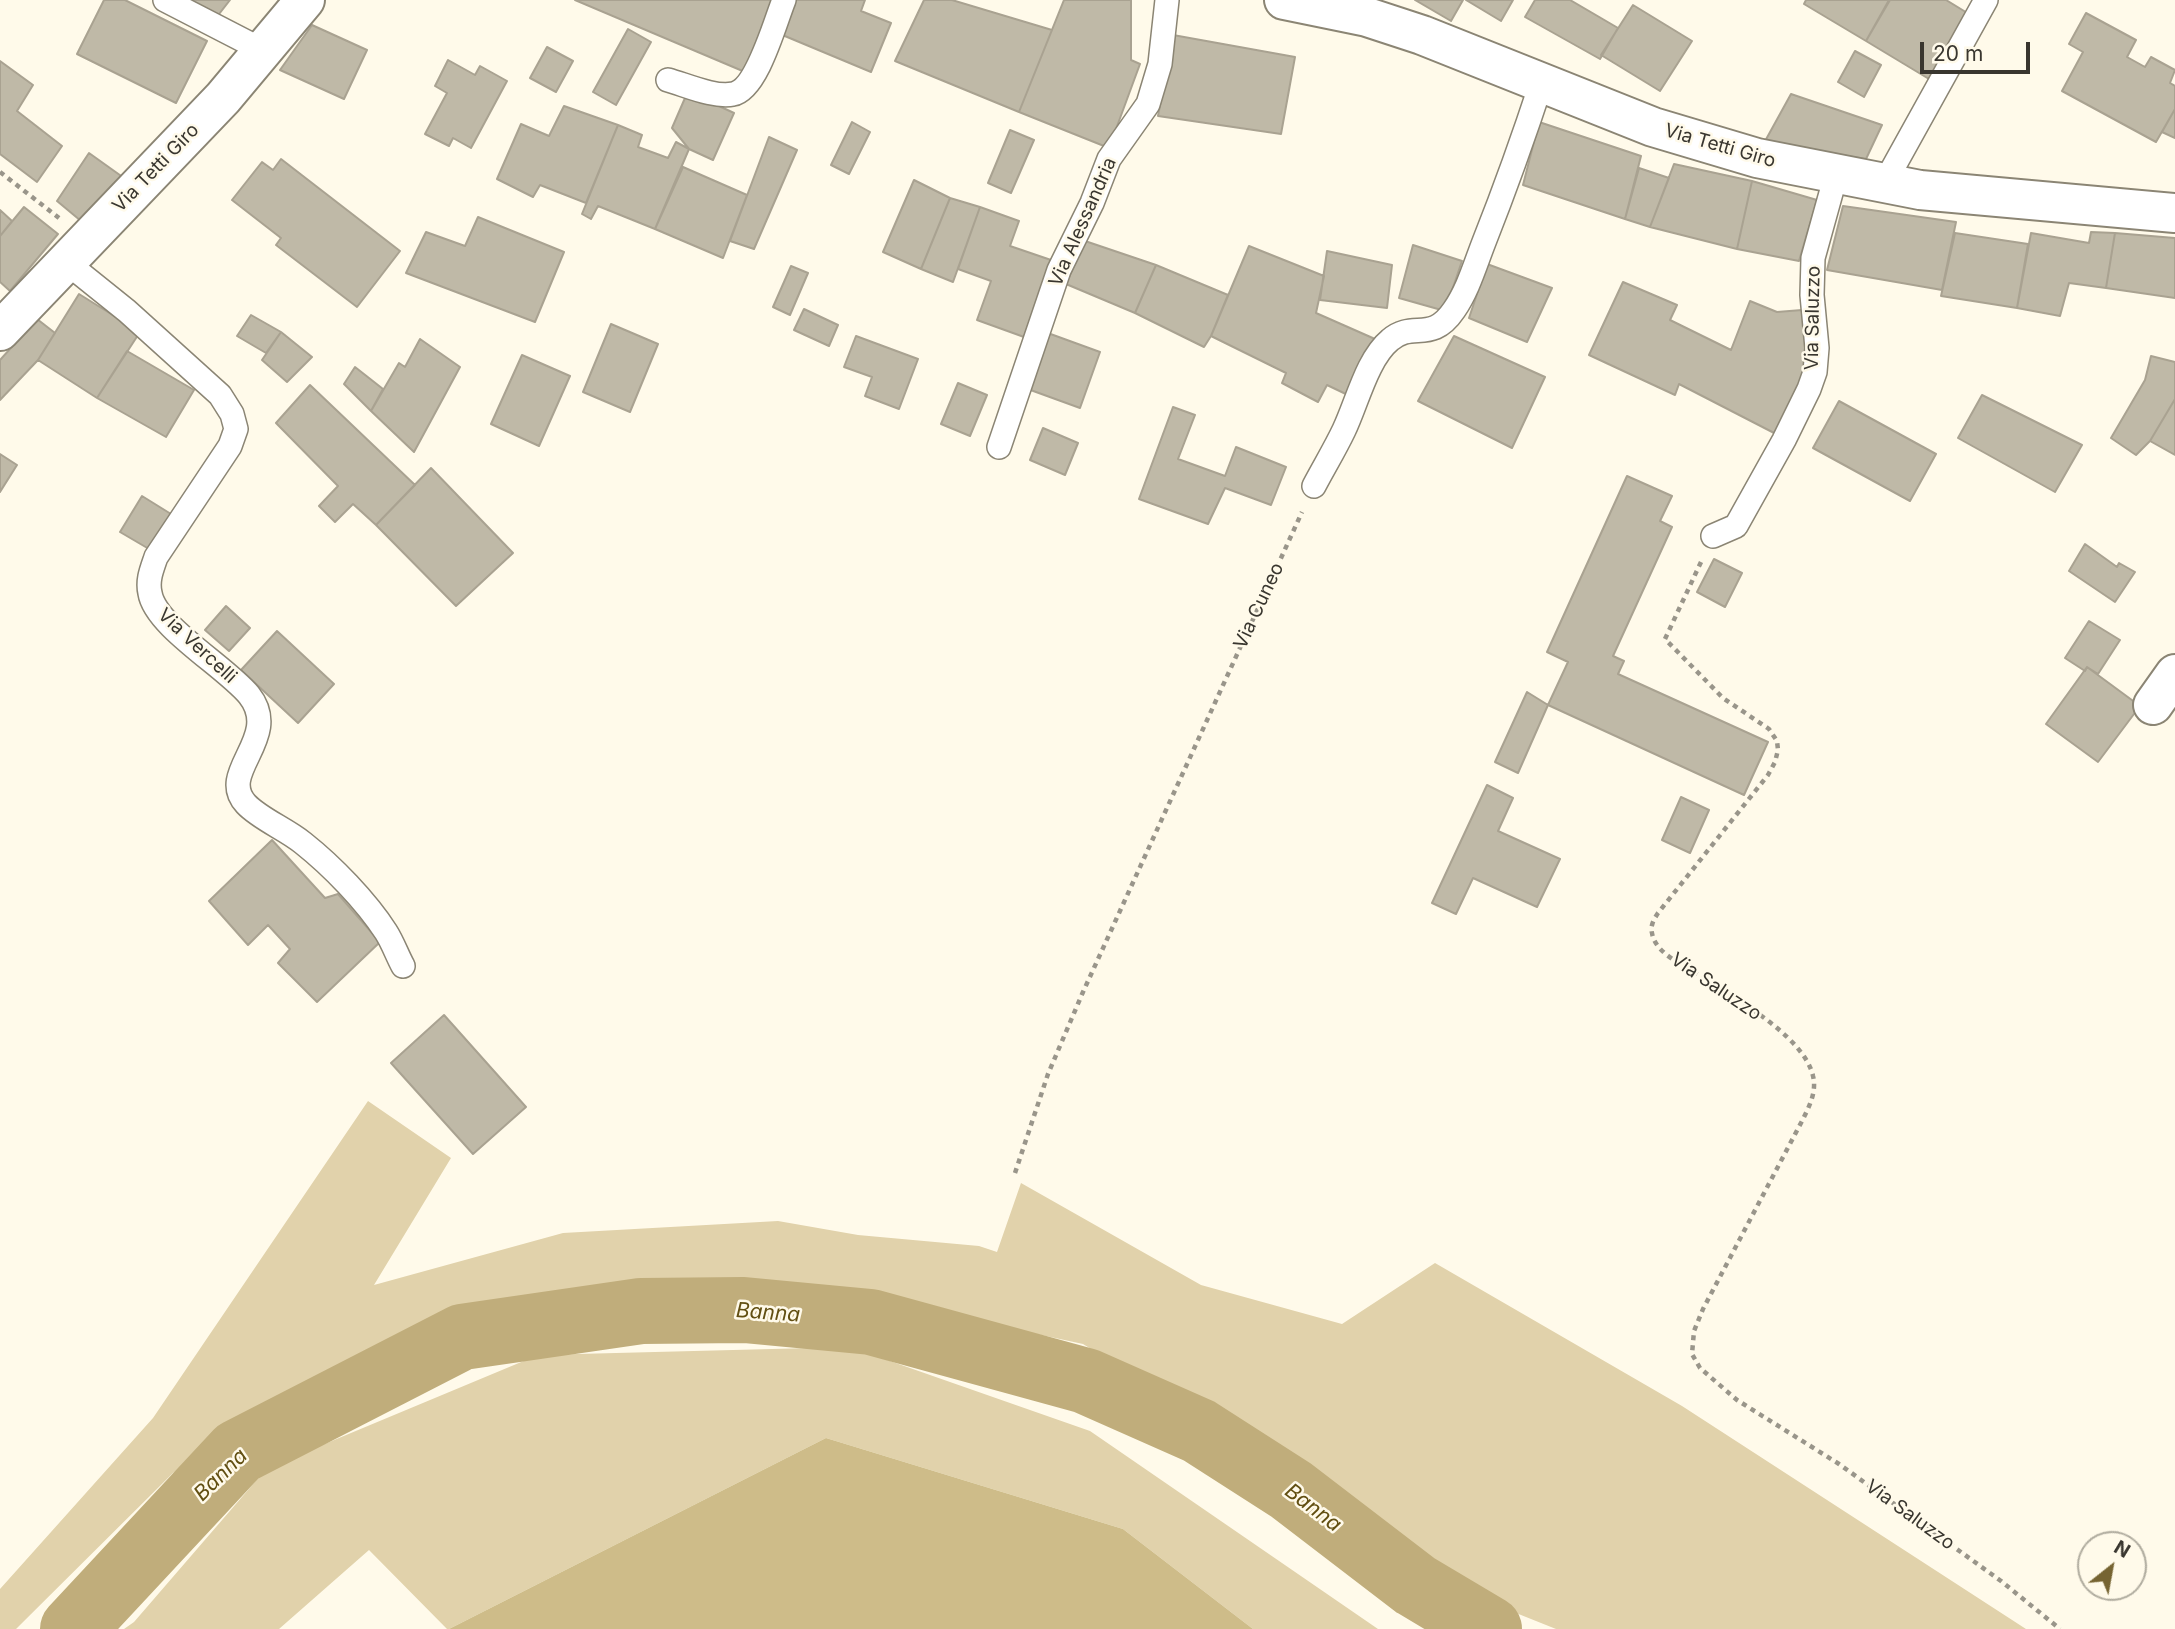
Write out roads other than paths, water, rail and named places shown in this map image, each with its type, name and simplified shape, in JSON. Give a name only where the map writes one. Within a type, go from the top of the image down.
[{"type":"street","name":"Via Tetti Giro","points":[[0,331],[223,98],[305,0]]},
{"type":"street","name":"Via Tetti Giro","points":[[1284,0],[1378,20],[1542,81],[1653,127],[1757,158],[1884,184],[1974,196],[2175,213]]},
{"type":"street","points":[[2153,705],[2175,674]]},
{"type":"lane","points":[[165,0],[264,51]]},
{"type":"lane","points":[[668,80],[720,94],[734,94],[744,89],[755,74],[784,0]]},
{"type":"lane","name":"Via Alessandria","points":[[999,447],[1059,270],[1110,159],[1148,104],[1160,64],[1167,0]]},
{"type":"lane","points":[[1884,184],[1986,0]]},
{"type":"lane","points":[[1314,486],[1344,430],[1377,353],[1391,339],[1406,331],[1429,331],[1444,323],[1455,308],[1467,286],[1514,167],[1542,81]]},
{"type":"lane","name":"Via Saluzzo","points":[[1713,536],[1736,526],[1784,440],[1815,372],[1817,348],[1812,295],[1814,258],[1836,175]]},
{"type":"lane","name":"Via Vercelli","points":[[76,251],[127,312],[210,386],[232,414],[236,429],[230,446],[156,557],[149,577],[154,607],[250,696],[258,715],[258,736],[240,771],[239,794],[246,804],[304,843],[360,896],[387,934],[402,966]]},
{"type":"waterway","name":"Banna","points":[[73,1629],[238,1452],[462,1337],[641,1311],[744,1310],[871,1322],[1086,1381],[1199,1431],[1291,1490],[1415,1585],[1489,1629]]}]
